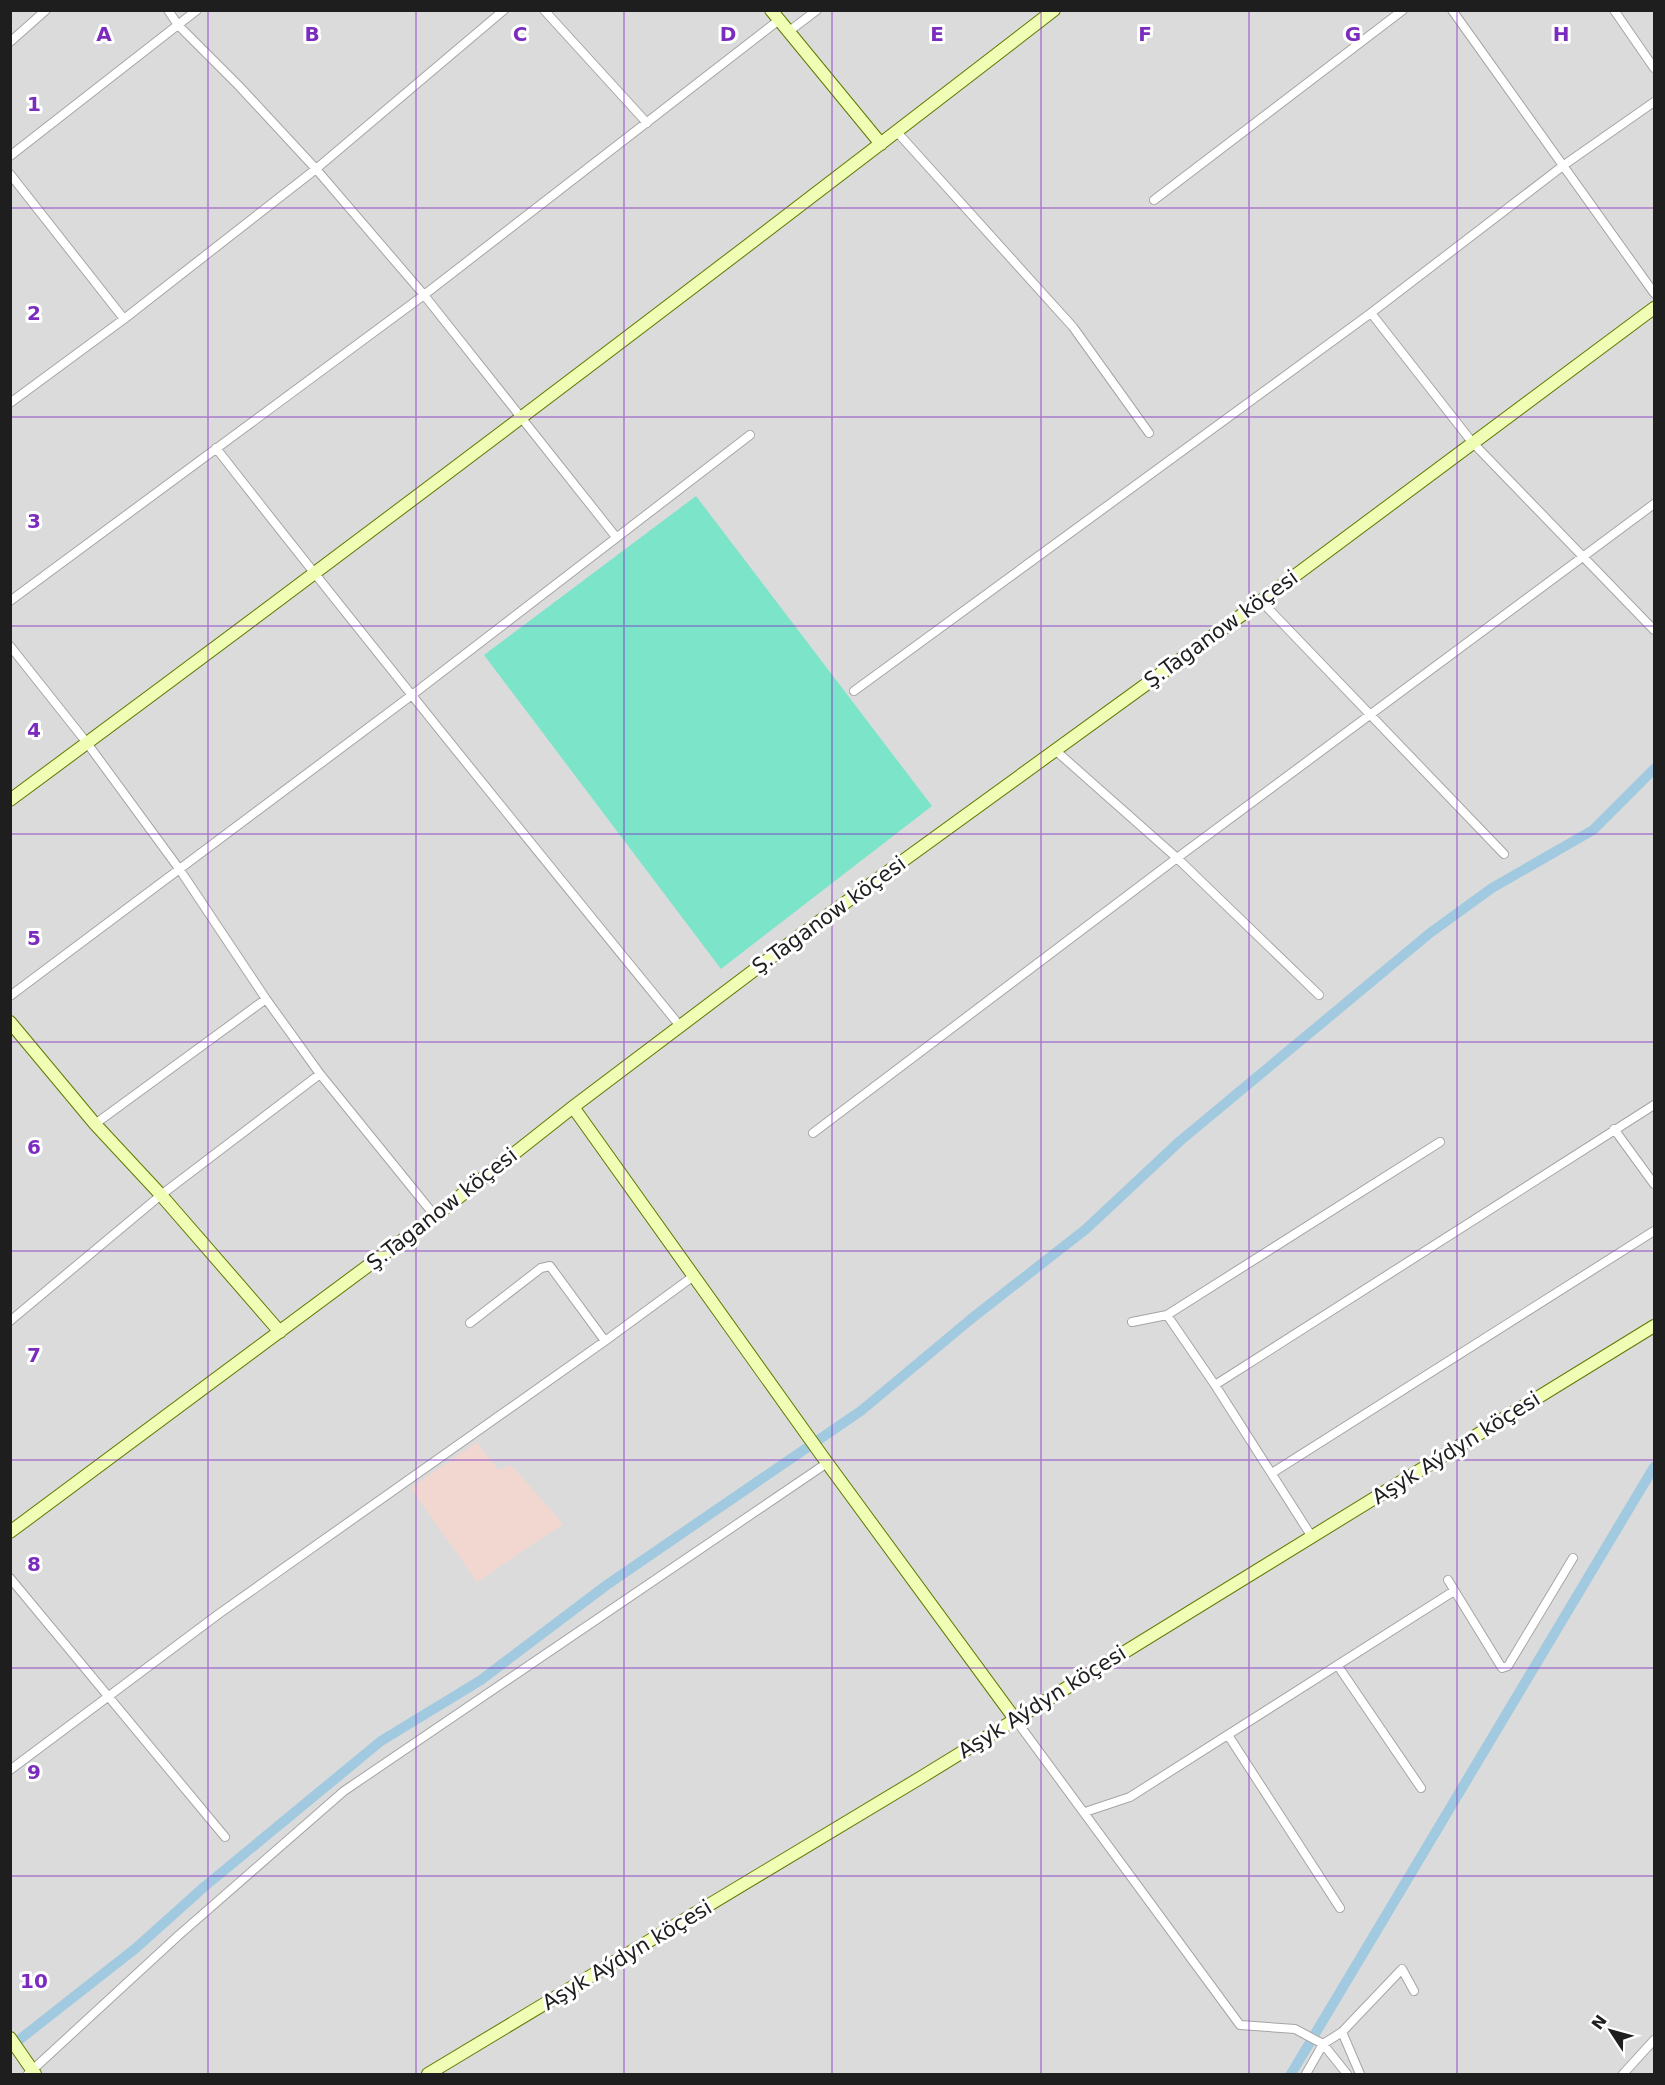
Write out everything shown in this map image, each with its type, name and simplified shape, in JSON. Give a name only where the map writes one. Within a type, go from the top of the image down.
[{"type":"street","points":[[10,42],[46,10]]},
{"type":"street","points":[[168,10],[178,25],[239,86],[316,169],[424,295],[616,537]]},
{"type":"street","points":[[10,156],[197,10]]},
{"type":"street","points":[[10,403],[124,319],[316,169],[504,10]]},
{"type":"street","points":[[544,10],[646,123]]},
{"type":"street","points":[[788,32],[817,10]]},
{"type":"street","points":[[10,801],[314,574],[897,132],[1054,10]]},
{"type":"street","points":[[1154,200],[1403,10]]},
{"type":"street","points":[[1452,10],[1654,293]]},
{"type":"street","points":[[1614,10],[1654,68]]},
{"type":"street","points":[[10,601],[424,295],[646,123],[775,16],[881,144]]},
{"type":"street","points":[[854,691],[1371,313],[1564,165],[1654,102]]},
{"type":"street","points":[[897,132],[1073,327],[1149,433]]},
{"type":"street","points":[[10,174],[124,319]]},
{"type":"street","name":"Ş.Taganow köçesi","points":[[10,1532],[435,1216],[573,1107],[802,934],[1261,601],[1654,308]]},
{"type":"street","points":[[1371,313],[1472,442],[1654,630]]},
{"type":"street","points":[[10,996],[412,695],[750,435]]},
{"type":"street","points":[[216,448],[484,786],[680,1026]]},
{"type":"street","points":[[813,1133],[1177,858],[1654,504]]},
{"type":"street","points":[[1261,601],[1504,854]]},
{"type":"street","points":[[10,646],[87,743],[180,870],[266,999],[320,1074],[435,1216]]},
{"type":"street","points":[[1055,750],[1177,858],[1319,995]]},
{"type":"street","points":[[95,1124],[266,999]]},
{"type":"street","points":[[10,1022],[95,1124],[161,1195],[280,1332]]},
{"type":"street","points":[[10,1321],[161,1195],[320,1074]]},
{"type":"street","points":[[1215,1385],[1654,1105]]},
{"type":"street","points":[[573,1107],[695,1275],[826,1462],[1240,2025],[1294,2029],[1323,2044],[1347,2074]]},
{"type":"street","points":[[1614,1129],[1654,1184]]},
{"type":"street","points":[[1132,1322],[1167,1315],[1440,1142]]},
{"type":"street","points":[[1272,1473],[1654,1231]]},
{"type":"street","points":[[470,1323],[541,1268],[550,1266],[605,1341]]},
{"type":"street","points":[[10,1770],[220,1612],[695,1275]]},
{"type":"street","points":[[1167,1315],[1215,1385],[1312,1537]]},
{"type":"street","name":"Aşyk Aýdyn köçesi","points":[[428,2074],[915,1781],[1654,1326]]},
{"type":"street","points":[[10,2038],[32,2072],[179,1935],[344,1791],[826,1462]]},
{"type":"street","points":[[1448,1580],[1502,1668],[1508,1666],[1573,1558]]},
{"type":"street","points":[[10,1578],[225,1837]]},
{"type":"street","points":[[1085,1812],[1130,1797],[1454,1591]]},
{"type":"street","points":[[1338,1666],[1421,1788]]},
{"type":"street","points":[[1228,1735],[1340,1908]]},
{"type":"street","points":[[1306,2074],[1323,2044],[1342,2032],[1402,1970],[1414,1991]]},
{"type":"street","points":[[1342,2032],[1360,2074]]},
{"type":"street","points":[[1623,2074],[1654,2040]]},
{"type":"shaded area","points":[[11,11],[1654,11],[1654,2074],[11,2074]]},
{"type":"shaded area","points":[[477,1442],[498,1470],[511,1465],[563,1524],[477,1582],[411,1488]]},
{"type":"green space","points":[[696,496],[932,806],[721,969],[484,655]]},
{"type":"waterway","points":[[10,2047],[136,1948],[204,1887],[381,1741],[481,1680],[608,1584],[862,1410],[971,1319],[1086,1229],[1180,1141],[1430,933],[1492,888],[1593,830],[1654,769]]},
{"type":"waterway","points":[[1291,2074],[1654,1467]]}]
